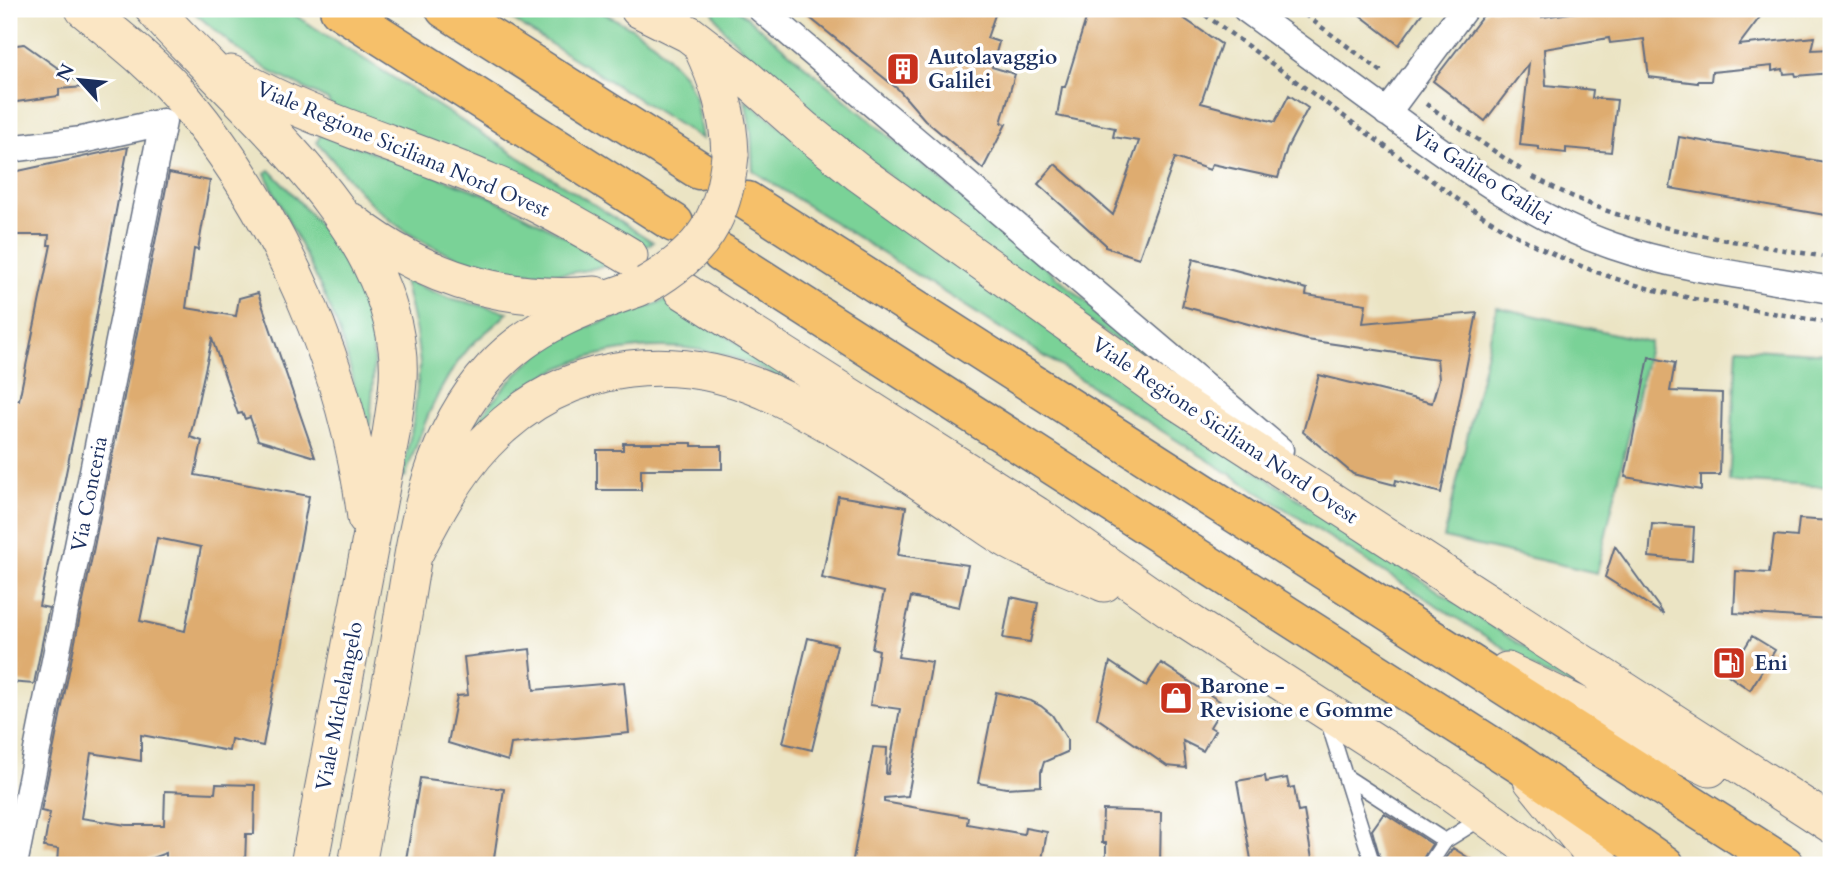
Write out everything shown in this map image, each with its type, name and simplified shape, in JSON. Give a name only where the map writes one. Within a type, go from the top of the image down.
[{"type":"main road","points":[[339,9],[674,223]]},
{"type":"main road","points":[[445,9],[715,162]]},
{"type":"main road","points":[[747,201],[1785,865]]},
{"type":"main road","points":[[721,253],[1521,765],[1665,865]]},
{"type":"street","points":[[84,9],[142,57],[174,111],[233,167],[270,228],[317,330],[337,384],[358,463],[369,547]]},
{"type":"street","points":[[147,9],[180,37]]},
{"type":"street","points":[[154,9],[343,215],[401,256],[429,270],[483,287],[517,294],[569,297],[682,261],[710,228],[726,192],[715,162],[728,121],[720,88],[681,9]]},
{"type":"street","name":"Viale Regione Siciliana Nord Ovest","points":[[639,9],[665,20],[699,42],[860,174],[1172,398],[1831,825]]},
{"type":"street","points":[[761,9],[1272,444],[1464,587]]},
{"type":"street","name":"Via Galileo Galilei","points":[[1246,9],[1447,156],[1517,202],[1572,230],[1614,246],[1668,261],[1831,290]]},
{"type":"street","points":[[1387,113],[1464,9]]},
{"type":"street","name":"Viale Regione Siciliana Nord Ovest","points":[[180,37],[229,73],[278,100],[486,180],[548,210],[638,276]]},
{"type":"street","points":[[9,149],[82,140],[174,111]]},
{"type":"street","name":"Via Conceria","points":[[14,865],[174,111]]},
{"type":"street","name":"Viale Michelangelo","points":[[309,865],[398,378],[397,349],[387,305],[377,276],[343,215]]},
{"type":"street","points":[[358,865],[414,555],[439,452],[462,407],[494,367],[537,332],[638,276]]},
{"type":"street","points":[[682,290],[1036,515],[1181,617],[1441,785],[1553,865]]},
{"type":"street","points":[[414,555],[450,489],[467,465],[486,443],[529,407],[552,393],[596,375],[640,367],[689,368],[736,379],[787,400],[865,446],[1013,542],[1181,617]]},
{"type":"street","points":[[1403,622],[1831,825]]},
{"type":"street","points":[[1521,765],[1601,865]]},
{"type":"lane","points":[[1325,710],[1373,865]]},
{"type":"lane","points":[[1345,776],[1445,841]]},
{"type":"lane","points":[[1429,865],[1445,841],[1483,817]]},
{"type":"path","points":[[1197,9],[1460,201],[1502,229],[1548,252],[1605,275],[1662,292],[1831,323]]},
{"type":"path","points":[[1297,9],[1381,70]]},
{"type":"path","points":[[1421,100],[1530,175],[1616,214],[1675,230],[1831,258]]},
{"type":"green space","points":[[190,9],[285,9],[653,242],[642,249],[330,105],[328,100],[271,72],[237,49]]},
{"type":"green space","points":[[495,9],[596,9],[632,28],[653,42],[684,75],[695,97],[702,139]]},
{"type":"green space","points":[[711,9],[737,9],[1149,354],[1166,375],[944,221],[767,75],[724,30]]},
{"type":"green space","points":[[745,100],[1192,429],[1563,673],[1576,689],[1543,673],[753,171],[751,130]]},
{"type":"green space","points":[[321,133],[487,195],[615,263],[573,272],[541,274],[489,267],[439,250],[394,223],[374,206],[317,142]]},
{"type":"green space","points":[[270,170],[321,228],[350,271],[361,295],[369,319],[374,354],[370,425],[367,428],[362,421],[348,359],[336,323],[265,173]]},
{"type":"green space","points":[[404,280],[449,298],[508,312],[468,349],[447,379],[424,426],[405,477],[402,476],[413,423],[420,364]]},
{"type":"green space","points":[[670,298],[840,412],[778,377],[740,360],[689,348],[636,348],[610,352],[560,368],[519,392],[469,433],[517,374],[561,339]]},
{"type":"green space","points":[[1497,307],[1650,342],[1597,573],[1444,538]]},
{"type":"green space","points":[[1737,348],[1831,354],[1831,487],[1729,481]]},
{"type":"building","points":[[799,9],[997,9],[987,38],[999,42],[992,67],[1015,74],[1001,123],[1006,124],[983,169],[925,120],[899,90]]},
{"type":"building","points":[[1089,9],[1170,9],[1221,44],[1201,103],[1275,122],[1289,95],[1308,108],[1287,148],[1278,178],[1212,164],[1210,170],[1175,158],[1139,258],[1105,247],[1105,244],[1038,184],[1055,164],[1113,215],[1139,141],[1113,137],[1115,128],[1057,116],[1062,87],[1065,87]]},
{"type":"building","points":[[1352,9],[1425,9],[1399,45]]},
{"type":"building","points":[[1488,9],[1541,9],[1542,17],[1598,9],[1766,9],[1739,45],[1815,37],[1812,50],[1831,49],[1831,73],[1796,76],[1795,73],[1784,74],[1783,69],[1772,71],[1772,66],[1712,72],[1711,81],[1698,83],[1649,77],[1644,39],[1610,43],[1609,38],[1544,49],[1546,85],[1593,90],[1592,98],[1617,100],[1611,152],[1566,148],[1566,153],[1539,150],[1539,147],[1520,145],[1529,63],[1485,121],[1433,81]]},
{"type":"building","points":[[24,44],[85,87],[59,89],[59,96],[9,103],[9,46]]},
{"type":"building","points":[[1679,137],[1831,163],[1831,216],[1670,188]]},
{"type":"building","points":[[128,147],[39,606],[49,608],[34,684],[9,682],[9,399],[19,400],[51,245],[48,245],[49,235],[9,235],[9,173]]},
{"type":"building","points":[[169,173],[210,181],[198,250],[194,249],[186,308],[236,316],[239,298],[258,293],[315,457],[258,440],[250,417],[245,419],[242,413],[238,414],[212,339],[190,437],[202,441],[195,475],[309,496],[263,746],[231,739],[229,751],[141,735],[141,761],[91,753],[81,818],[126,825],[164,825],[165,791],[215,793],[216,784],[255,785],[254,834],[246,834],[245,865],[166,865],[166,853],[132,865],[57,865],[58,849],[44,847],[50,813],[41,811]],"holes":[[[157,538],[201,547],[185,631],[140,621]]]},
{"type":"building","points":[[1193,259],[1307,289],[1306,295],[1366,304],[1363,323],[1477,313],[1441,493],[1396,480],[1395,485],[1353,474],[1303,432],[1319,375],[1432,403],[1439,379],[1437,359],[1307,340],[1182,306]]},
{"type":"building","points":[[1649,357],[1675,363],[1670,391],[1722,393],[1720,475],[1701,475],[1701,490],[1625,477]]},
{"type":"building","points":[[623,443],[722,446],[722,469],[641,469],[641,490],[597,490],[597,450],[623,450]]},
{"type":"building","points":[[838,496],[906,507],[898,555],[968,565],[959,607],[911,597],[898,657],[932,662],[908,796],[884,798],[884,802],[968,817],[967,824],[1024,834],[1025,828],[1047,832],[1041,865],[852,865],[873,747],[887,748],[888,774],[900,709],[870,705],[879,650],[872,648],[884,592],[822,578]]},
{"type":"building","points":[[1799,519],[1831,521],[1831,619],[1734,613],[1736,571],[1769,573],[1774,535],[1797,537]]},
{"type":"building","points":[[1652,524],[1694,527],[1692,561],[1649,557]]},
{"type":"building","points":[[1615,546],[1663,613],[1663,614],[1605,577]]},
{"type":"building","points":[[1011,597],[1038,603],[1030,642],[1003,638]]},
{"type":"building","points":[[1752,636],[1775,650],[1750,690],[1728,675]]},
{"type":"building","points":[[808,638],[837,645],[812,750],[783,743]]},
{"type":"building","points":[[530,649],[534,690],[624,682],[629,733],[511,744],[508,761],[448,743],[457,696],[468,695],[464,657]]},
{"type":"building","points":[[1110,662],[1146,686],[1161,663],[1224,704],[1210,727],[1215,730],[1203,751],[1183,741],[1186,768],[1167,766],[1097,718]]},
{"type":"building","points":[[996,692],[1041,706],[1052,715],[1067,739],[1067,752],[1044,762],[1041,786],[1006,788],[978,783]]},
{"type":"building","points":[[1265,776],[1266,782],[1287,778],[1289,788],[1294,787],[1298,812],[1304,811],[1313,865],[1252,865],[1237,781]]},
{"type":"building","points":[[420,778],[504,789],[493,865],[405,865]]},
{"type":"building","points":[[1103,810],[1161,812],[1160,865],[1106,865],[1106,843],[1102,843]]},
{"type":"building","points":[[1384,813],[1432,844],[1419,865],[1382,865],[1372,830]]},
{"type":"building","points":[[1453,848],[1480,865],[1440,865]]},
{"type":"place","name":"Autolavaggio Galilei","points":[[903,69]]},
{"type":"place","name":"Eni","points":[[1729,663]]},
{"type":"place","name":"Barone - Revisione e Gomme","points":[[1176,698]]}]
